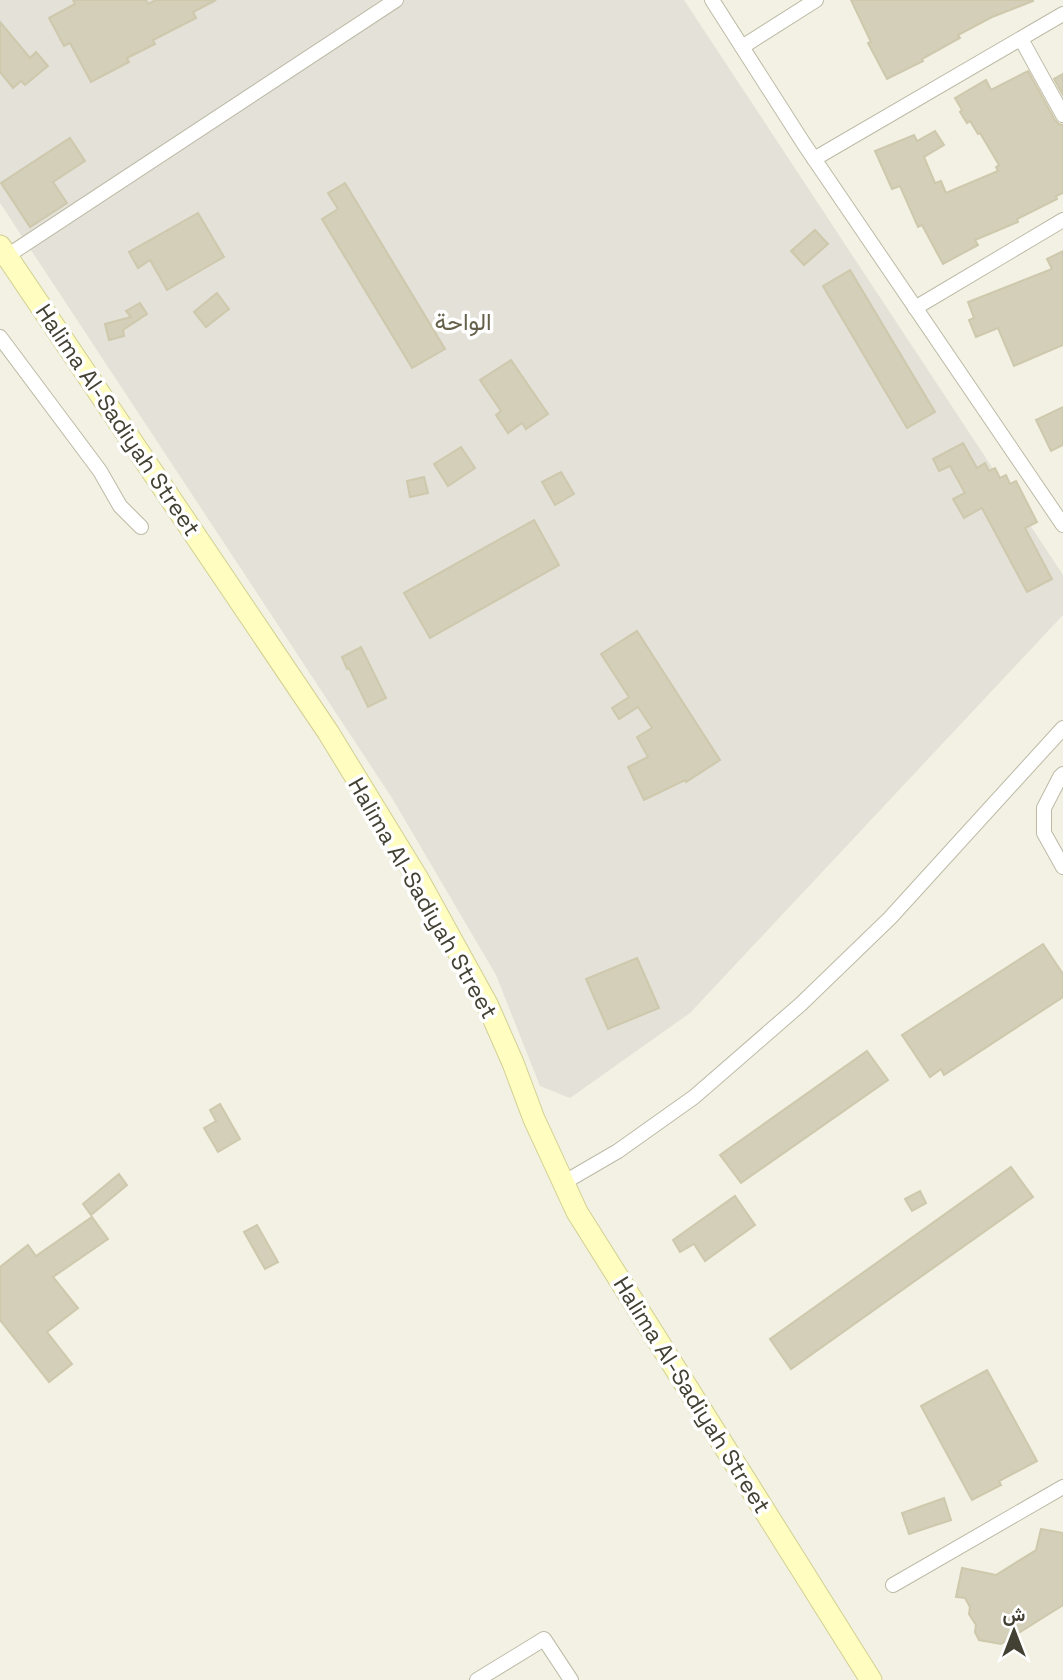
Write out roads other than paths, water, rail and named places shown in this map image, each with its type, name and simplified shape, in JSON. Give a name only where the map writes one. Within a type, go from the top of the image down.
[{"type":"street","points":[[3,251],[396,0]]},
{"type":"street","points":[[712,0],[814,159],[1063,525]]},
{"type":"street","points":[[742,47],[816,0]]},
{"type":"street","points":[[814,159],[1063,14]]},
{"type":"street","points":[[1021,39],[1063,115]]},
{"type":"street","points":[[915,308],[1063,220]]},
{"type":"street","name":"Halima Al-Sadiyah Street","points":[[3,251],[328,732],[418,879],[487,1004],[534,1119],[577,1212],[871,1680]]},
{"type":"street","points":[[0,337],[100,471],[120,506],[141,527]]},
{"type":"street","points":[[563,1183],[618,1151],[694,1097],[801,1004],[890,918],[1063,728]]},
{"type":"street","points":[[1063,774],[1044,808],[1044,833],[1063,867]]},
{"type":"street","points":[[893,1585],[1063,1487]]},
{"type":"street","points":[[477,1680],[544,1639],[571,1680]]},
{"type":"district","name":"الواحة","points":[[463,322]]}]
